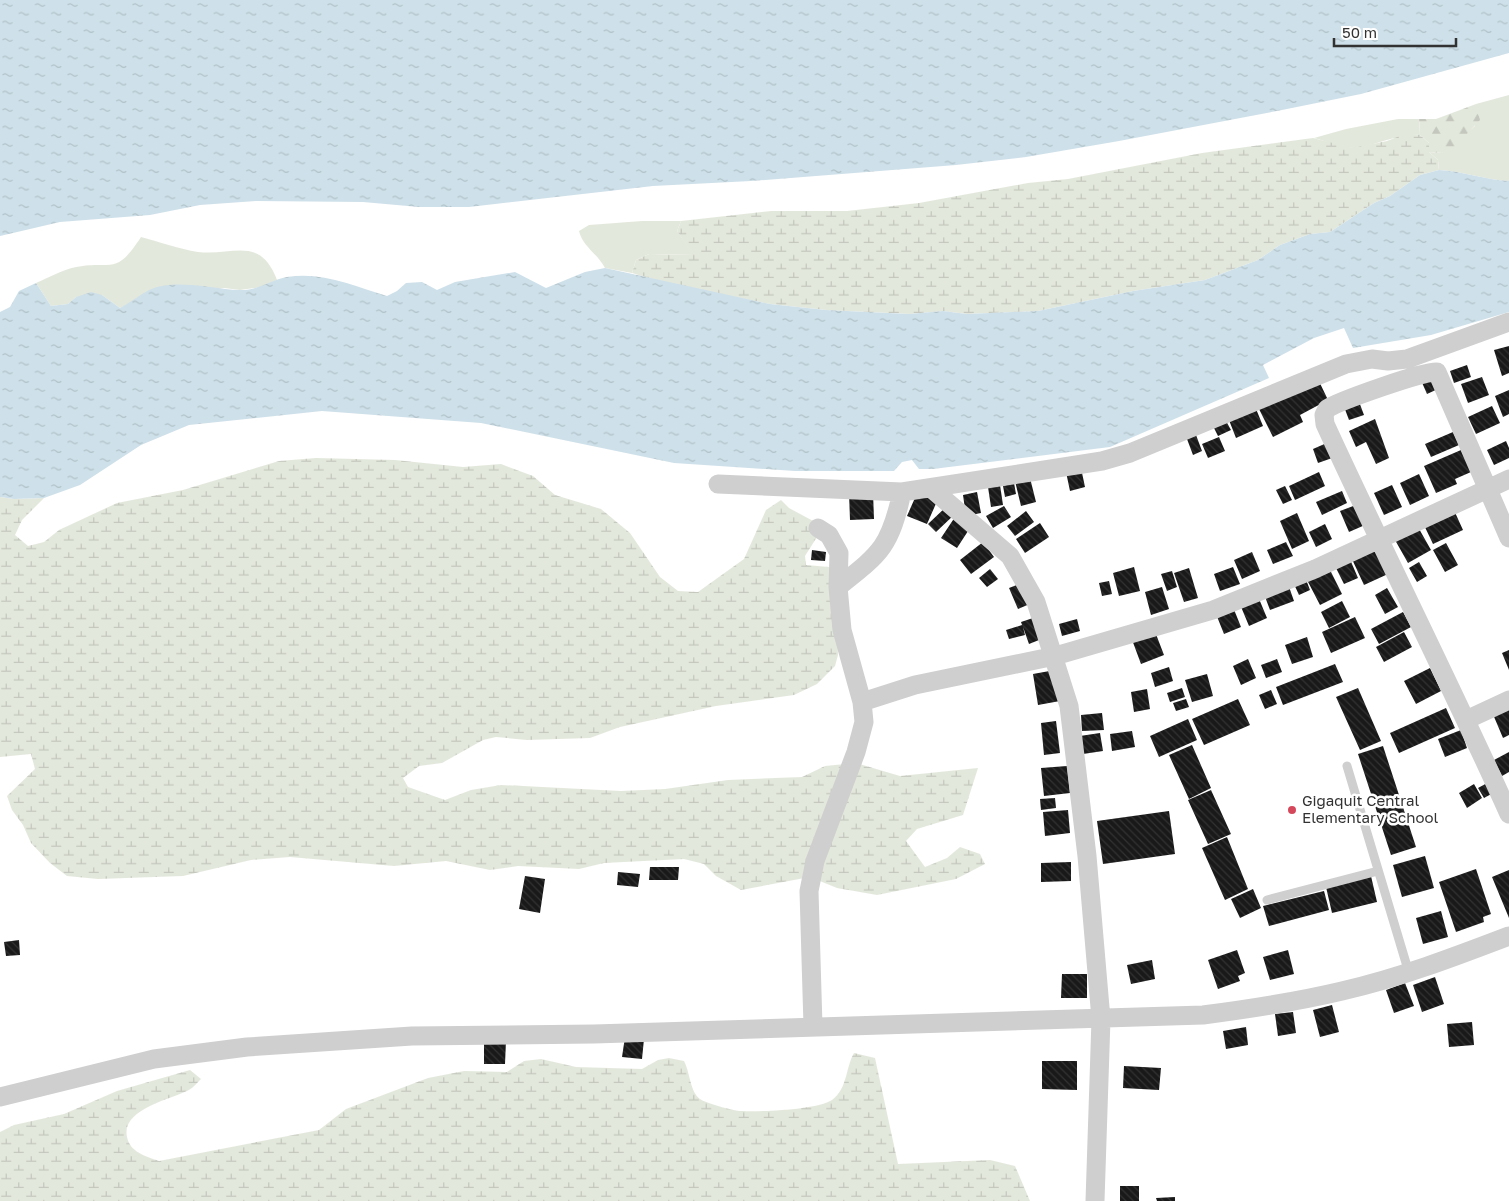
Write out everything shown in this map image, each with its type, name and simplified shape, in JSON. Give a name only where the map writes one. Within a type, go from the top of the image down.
[{"type":"street","points":[[718,484],[902,492],[1093,463],[1130,453],[1346,364],[1372,359],[1388,361],[1407,359],[1509,322]]},
{"type":"street","points":[[1509,538],[1436,371],[1416,375],[1330,407],[1324,415],[1325,424],[1377,539],[1466,720],[1509,814]]},
{"type":"street","points":[[862,702],[915,686],[1055,656],[1212,610],[1315,569],[1509,478]]},
{"type":"street","points":[[932,488],[1010,556],[1036,602],[1055,656],[1069,706],[1087,856],[1102,1019],[1095,1201]]},
{"type":"street","points":[[838,587],[868,564],[889,539],[902,492]]},
{"type":"street","points":[[813,1026],[809,891],[816,862],[856,752],[864,722],[862,702],[842,630],[838,587],[839,553],[829,535],[818,528]]},
{"type":"street","points":[[1466,720],[1509,700]]},
{"type":"street","points":[[0,1097],[154,1059],[247,1047],[412,1036],[594,1034],[1203,1015],[1262,1007],[1342,991],[1409,973],[1509,936]]},
{"type":"lane","points":[[1347,766],[1409,973]]},
{"type":"lane","points":[[1267,900],[1378,871]]},
{"type":"green space","points":[[1509,95],[1509,181],[1439,170],[1438,160],[1429,152],[1442,153],[1475,126],[1476,104]]},
{"type":"green space","points":[[1476,104],[1480,120],[1453,149],[1442,153],[1429,152],[1429,143],[1420,135],[1419,119],[1436,119]]},
{"type":"green space","points":[[1398,119],[1419,119],[1420,135],[1396,137],[1356,148],[1340,146],[1314,138],[1346,129]]},
{"type":"green space","points":[[1407,133],[1420,135],[1429,143],[1429,152],[1438,160],[1439,170],[1420,175],[1390,196],[1374,203],[1330,232],[1310,234],[1280,245],[1258,260],[1205,280],[1133,291],[1038,311],[967,314],[943,311],[910,314],[826,310],[770,304],[668,284],[632,273],[636,260],[649,254],[693,255],[677,231],[681,221],[771,211],[847,211],[919,203],[1028,183],[1068,179],[1202,153],[1313,138],[1353,148],[1387,141]]},
{"type":"green space","points":[[642,221],[681,221],[677,231],[694,255],[649,254],[636,260],[632,273],[605,268],[587,246],[579,231],[589,225]]},
{"type":"green space","points":[[141,237],[198,252],[254,252],[262,257],[270,266],[277,280],[261,287],[240,290],[224,288],[131,303],[120,308],[102,295],[76,297],[68,304],[51,306],[36,283],[76,267],[119,262],[125,258]]},
{"type":"green space","points":[[316,458],[395,460],[463,467],[501,464],[533,476],[555,495],[601,509],[630,533],[660,577],[678,591],[698,592],[744,559],[766,510],[781,500],[789,508],[815,522],[817,537],[805,556],[806,565],[829,567],[837,616],[838,655],[835,666],[817,684],[794,695],[716,706],[620,727],[590,738],[527,740],[496,737],[483,740],[442,763],[419,766],[403,778],[408,787],[445,800],[471,790],[501,785],[621,791],[665,789],[728,780],[802,777],[825,766],[856,763],[900,776],[978,768],[963,815],[917,829],[906,841],[925,867],[947,858],[960,847],[980,854],[985,864],[956,879],[877,895],[837,888],[810,877],[741,890],[716,876],[704,864],[684,859],[604,863],[579,869],[518,866],[490,870],[446,861],[394,866],[290,857],[251,860],[183,876],[98,879],[67,876],[50,863],[31,843],[23,825],[12,810],[7,796],[35,769],[31,754],[0,757],[0,497],[14,499],[44,498],[22,520],[15,535],[28,546],[44,542],[59,530],[117,503],[183,490],[279,461]]},
{"type":"green space","points":[[854,1053],[875,1058],[898,1164],[990,1160],[1015,1166],[1030,1201],[0,1201],[0,1132],[14,1125],[64,1114],[117,1091],[190,1070],[201,1079],[193,1087],[148,1107],[131,1120],[127,1128],[127,1137],[131,1146],[139,1153],[159,1161],[319,1130],[346,1109],[428,1078],[464,1071],[507,1072],[524,1061],[541,1059],[576,1067],[642,1069],[658,1060],[669,1058],[684,1061],[694,1092],[700,1099],[708,1103],[741,1111],[774,1111],[802,1108],[825,1103],[837,1095],[844,1084]]},
{"type":"water","points":[[0,0],[1509,0],[1509,53],[1361,94],[1026,157],[956,165],[751,181],[653,186],[469,207],[419,207],[363,202],[256,201],[200,205],[150,215],[60,222],[0,236]]},
{"type":"water","points":[[1439,170],[1509,181],[1509,312],[1431,335],[1353,348],[1344,328],[1314,338],[1263,365],[1269,378],[1110,447],[933,469],[919,469],[912,460],[902,462],[894,471],[795,471],[674,463],[481,423],[322,411],[189,425],[141,445],[80,485],[44,498],[14,499],[0,497],[0,312],[10,307],[19,291],[36,283],[51,306],[68,304],[76,297],[91,292],[102,295],[120,308],[149,290],[181,284],[246,290],[287,277],[312,276],[338,280],[387,296],[397,291],[406,283],[422,282],[437,290],[455,282],[515,272],[546,288],[585,272],[605,268],[770,304],[826,310],[909,314],[943,311],[967,314],[1038,311],[1133,291],[1205,280],[1258,260],[1280,245],[1310,234],[1330,232],[1374,203],[1390,196],[1420,175]]},
{"type":"building","points":[[1509,346],[1509,373],[1502,376],[1494,350]]},
{"type":"building","points":[[1467,365],[1471,377],[1454,383],[1450,371]]},
{"type":"building","points":[[1433,373],[1440,388],[1427,394],[1420,378]]},
{"type":"building","points":[[1317,377],[1328,400],[1300,415],[1303,422],[1273,437],[1258,407]]},
{"type":"building","points":[[1482,377],[1489,395],[1468,403],[1461,384]]},
{"type":"building","points":[[1509,390],[1509,414],[1503,417],[1495,396]]},
{"type":"building","points":[[1358,399],[1364,415],[1349,420],[1343,404]]},
{"type":"building","points":[[1254,404],[1263,426],[1236,438],[1227,415]]},
{"type":"building","points":[[1492,406],[1500,423],[1476,434],[1468,417]]},
{"type":"building","points":[[1375,419],[1389,458],[1376,464],[1366,442],[1356,447],[1349,431]]},
{"type":"building","points":[[1226,421],[1231,430],[1218,436],[1214,428]]},
{"type":"building","points":[[1453,432],[1459,445],[1431,457],[1425,444]]},
{"type":"building","points":[[1196,435],[1202,451],[1193,455],[1187,439]]},
{"type":"building","points":[[1219,437],[1225,451],[1208,458],[1202,444]]},
{"type":"building","points":[[1506,441],[1509,448],[1509,458],[1494,465],[1487,450]]},
{"type":"building","points":[[1329,442],[1335,457],[1318,463],[1313,449]]},
{"type":"building","points":[[1461,450],[1471,472],[1455,479],[1457,484],[1436,493],[1424,466]]},
{"type":"building","points":[[1081,468],[1085,487],[1070,491],[1066,472]]},
{"type":"building","points":[[1319,472],[1325,486],[1295,500],[1289,486]]},
{"type":"building","points":[[1419,474],[1429,496],[1410,505],[1400,483]]},
{"type":"building","points":[[1030,478],[1036,502],[1021,506],[1015,481]]},
{"type":"building","points":[[1014,483],[1016,494],[1005,497],[1003,486]]},
{"type":"building","points":[[1000,485],[1003,505],[991,507],[988,487]]},
{"type":"building","points":[[1392,485],[1402,507],[1384,515],[1374,493]]},
{"type":"building","points":[[1285,486],[1292,500],[1283,504],[1276,490]]},
{"type":"building","points":[[918,491],[938,499],[927,524],[907,516]]},
{"type":"building","points":[[1342,491],[1347,503],[1322,515],[1316,502]]},
{"type":"building","points":[[873,492],[874,519],[850,520],[849,493]]},
{"type":"building","points":[[977,492],[981,513],[966,516],[963,495]]},
{"type":"building","points":[[1356,505],[1365,525],[1349,532],[1340,511]]},
{"type":"building","points":[[947,506],[955,514],[936,532],[928,524]]},
{"type":"building","points":[[1004,506],[1011,517],[993,528],[986,516]]},
{"type":"building","points":[[1453,508],[1463,530],[1433,544],[1423,523]]},
{"type":"building","points":[[1026,511],[1034,522],[1015,536],[1007,526]]},
{"type":"building","points":[[1297,513],[1309,541],[1292,549],[1280,521]]},
{"type":"building","points":[[955,517],[970,528],[957,548],[941,538]]},
{"type":"building","points":[[1040,523],[1049,537],[1025,553],[1016,539]]},
{"type":"building","points":[[1325,524],[1332,539],[1316,547],[1309,532]]},
{"type":"building","points":[[1418,527],[1431,550],[1408,563],[1395,540]]},
{"type":"building","points":[[983,542],[994,557],[971,574],[960,560]]},
{"type":"building","points":[[1286,542],[1293,556],[1273,564],[1267,550]]},
{"type":"building","points":[[1446,543],[1458,565],[1445,572],[1433,550]]},
{"type":"building","points":[[1374,546],[1388,574],[1364,585],[1351,557]]},
{"type":"building","points":[[812,550],[826,552],[825,561],[811,560]]},
{"type":"building","points":[[1252,552],[1260,571],[1242,579],[1234,560]]},
{"type":"building","points":[[1349,557],[1358,578],[1344,584],[1334,564]]},
{"type":"building","points":[[1419,562],[1427,576],[1417,582],[1409,568]]},
{"type":"building","points":[[1328,566],[1342,594],[1320,605],[1306,578]]},
{"type":"building","points":[[1134,567],[1140,591],[1119,596],[1113,573]]},
{"type":"building","points":[[1233,567],[1240,584],[1220,591],[1214,574]]},
{"type":"building","points":[[1189,568],[1198,598],[1184,602],[1174,573]]},
{"type":"building","points":[[990,569],[998,579],[987,587],[979,578]]},
{"type":"building","points":[[1172,571],[1177,587],[1167,591],[1161,574]]},
{"type":"building","points":[[1305,577],[1310,590],[1299,595],[1293,582]]},
{"type":"building","points":[[1109,581],[1112,594],[1102,596],[1099,583]]},
{"type":"building","points":[[1024,582],[1032,603],[1018,609],[1009,588]]},
{"type":"building","points":[[1288,584],[1294,601],[1270,610],[1264,594]]},
{"type":"building","points":[[1162,587],[1169,609],[1151,615],[1145,592]]},
{"type":"building","points":[[1387,588],[1398,607],[1385,614],[1375,595]]},
{"type":"building","points":[[1257,594],[1267,618],[1249,626],[1239,602]]},
{"type":"building","points":[[1342,601],[1350,617],[1329,628],[1321,612]]},
{"type":"building","points":[[1233,607],[1241,627],[1224,634],[1216,614]]},
{"type":"building","points":[[1403,612],[1411,627],[1379,644],[1371,629]]},
{"type":"building","points":[[1036,617],[1044,638],[1029,644],[1023,627],[1025,635],[1009,639],[1006,630],[1022,625],[1021,622]]},
{"type":"building","points":[[1355,617],[1365,638],[1331,653],[1322,632]]},
{"type":"building","points":[[1077,619],[1080,631],[1062,636],[1059,624]]},
{"type":"building","points":[[1154,629],[1164,655],[1141,664],[1131,637]]},
{"type":"building","points":[[1404,632],[1412,647],[1384,662],[1376,647]]},
{"type":"building","points":[[1307,637],[1313,657],[1292,664],[1285,645]]},
{"type":"building","points":[[1509,650],[1509,670],[1502,653]]},
{"type":"building","points":[[1248,659],[1256,678],[1241,685],[1233,666]]},
{"type":"building","points":[[1277,659],[1282,672],[1266,678],[1261,665]]},
{"type":"building","points":[[1335,664],[1343,682],[1283,705],[1276,687]]},
{"type":"building","points":[[1169,667],[1173,681],[1155,687],[1151,673]]},
{"type":"building","points":[[1430,668],[1441,691],[1416,704],[1404,681]]},
{"type":"building","points":[[1055,670],[1060,701],[1038,705],[1033,674]]},
{"type":"building","points":[[1207,674],[1213,696],[1192,702],[1185,680]]},
{"type":"building","points":[[1182,688],[1185,697],[1170,702],[1167,693]]},
{"type":"building","points":[[1358,688],[1381,741],[1360,750],[1336,697]]},
{"type":"building","points":[[1147,689],[1150,709],[1134,712],[1131,692]]},
{"type":"building","points":[[1271,690],[1277,704],[1265,709],[1259,695]]},
{"type":"building","points":[[1186,699],[1189,707],[1176,711],[1173,703]]},
{"type":"building","points":[[1238,699],[1250,725],[1204,745],[1192,719]]},
{"type":"building","points":[[1509,705],[1509,735],[1503,738],[1492,712]]},
{"type":"building","points":[[1446,708],[1455,728],[1399,753],[1390,733]]},
{"type":"building","points":[[1102,713],[1104,730],[1082,731],[1081,715]]},
{"type":"building","points":[[1188,719],[1197,740],[1159,757],[1150,736]]},
{"type":"building","points":[[1056,721],[1060,753],[1044,755],[1041,723]]},
{"type":"building","points":[[1461,730],[1467,748],[1445,757],[1438,739]]},
{"type":"building","points":[[1132,731],[1135,747],[1112,751],[1110,734]]},
{"type":"building","points":[[1100,733],[1103,751],[1083,754],[1080,736]]},
{"type":"building","points":[[1192,745],[1211,788],[1189,799],[1169,755]]},
{"type":"building","points":[[1383,746],[1416,847],[1391,855],[1358,754]]},
{"type":"building","points":[[1509,752],[1509,772],[1502,776],[1494,760]]},
{"type":"building","points":[[1067,766],[1070,793],[1044,796],[1041,768]]},
{"type":"building","points":[[1489,782],[1495,792],[1484,798],[1478,788]]},
{"type":"building","points":[[1474,784],[1482,798],[1467,808],[1459,793]]},
{"type":"building","points":[[1211,790],[1231,834],[1208,844],[1188,800]]},
{"type":"building","points":[[1055,798],[1056,808],[1041,810],[1040,799]]},
{"type":"building","points":[[1068,810],[1070,833],[1045,836],[1043,812]]},
{"type":"building","points":[[1169,811],[1175,854],[1103,864],[1097,821]]},
{"type":"building","points":[[1227,837],[1248,889],[1225,900],[1202,848]]},
{"type":"building","points":[[1425,856],[1434,888],[1402,897],[1393,865]]},
{"type":"building","points":[[1071,862],[1071,881],[1041,882],[1041,863]]},
{"type":"building","points":[[650,867],[679,867],[678,880],[649,880]]},
{"type":"building","points":[[1476,869],[1491,914],[1483,917],[1484,922],[1456,932],[1439,882]]},
{"type":"building","points":[[1509,870],[1509,918],[1492,877]]},
{"type":"building","points":[[618,872],[640,874],[638,887],[617,885]]},
{"type":"building","points":[[525,876],[545,879],[540,913],[519,909]]},
{"type":"building","points":[[1371,876],[1377,902],[1332,913],[1326,887]]},
{"type":"building","points":[[1253,889],[1261,908],[1240,918],[1231,899]]},
{"type":"building","points":[[1324,891],[1329,910],[1269,926],[1263,906]]},
{"type":"building","points":[[1441,911],[1448,937],[1423,944],[1416,918]]},
{"type":"building","points":[[19,940],[20,955],[6,956],[4,942]]},
{"type":"building","points":[[1237,950],[1245,973],[1238,976],[1240,981],[1218,989],[1208,960]]},
{"type":"building","points":[[1288,950],[1294,974],[1270,980],[1263,957]]},
{"type":"building","points":[[1152,960],[1155,979],[1131,984],[1127,965]]},
{"type":"building","points":[[1062,974],[1087,974],[1087,998],[1061,998]]},
{"type":"building","points":[[1435,977],[1444,1004],[1422,1012],[1413,985]]},
{"type":"building","points":[[1405,983],[1414,1006],[1394,1013],[1386,990]]},
{"type":"building","points":[[1332,1005],[1339,1032],[1320,1037],[1313,1010]]},
{"type":"building","points":[[1293,1012],[1296,1033],[1278,1036],[1275,1014]]},
{"type":"building","points":[[1472,1022],[1474,1045],[1449,1047],[1447,1024]]},
{"type":"building","points":[[1246,1027],[1248,1045],[1226,1049],[1223,1031]]},
{"type":"building","points":[[625,1037],[644,1039],[642,1059],[622,1057]]},
{"type":"building","points":[[484,1041],[506,1041],[505,1064],[484,1064]]},
{"type":"building","points":[[1042,1061],[1077,1061],[1077,1090],[1042,1089]]},
{"type":"building","points":[[1124,1066],[1161,1068],[1159,1090],[1123,1088]]},
{"type":"building","points":[[1120,1186],[1139,1186],[1139,1201],[1120,1201]]},
{"type":"building","points":[[1175,1197],[1175,1201],[1157,1201],[1156,1198]]},
{"type":"place","name":"Gigaquit Central Elementary School","points":[[1292,810]]}]
